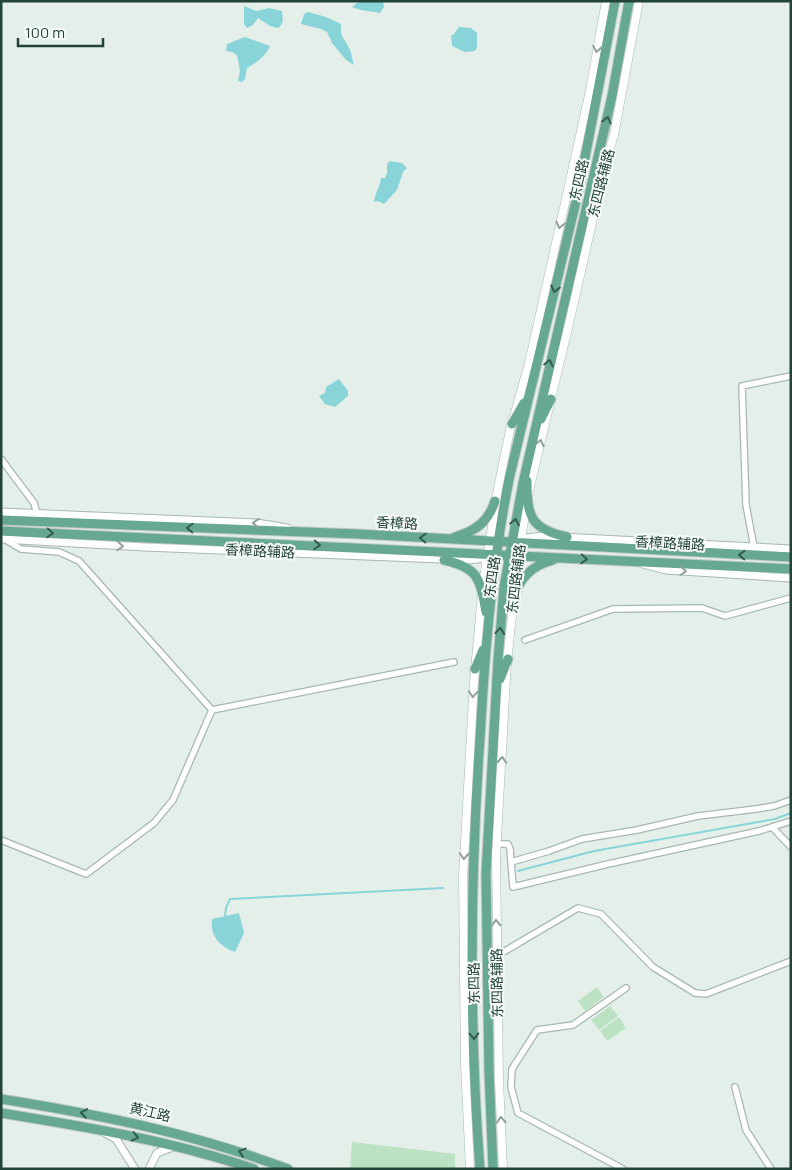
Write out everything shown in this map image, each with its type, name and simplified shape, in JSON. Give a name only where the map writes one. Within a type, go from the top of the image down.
[{"type":"main road","points":[[446,539],[468,533],[480,526],[489,516],[495,501],[512,424],[529,363],[569,185],[590,90],[606,1]]},
{"type":"main road","name":"东四路","points":[[480,1169],[475,1080],[472,889],[491,556],[579,189],[615,1]]},
{"type":"main road","name":"东四路","points":[[493,1169],[489,1098],[486,913],[488,830],[499,633],[516,541],[527,463],[612,96],[629,1]]},
{"type":"main road","name":"东四路辅路","points":[[516,541],[528,501],[604,170],[614,135],[639,1]]},
{"type":"main road","points":[[512,424],[530,392]]},
{"type":"main road","points":[[535,431],[551,399]]},
{"type":"main road","points":[[527,463],[530,513],[536,524],[549,532],[567,537]]},
{"type":"main road","points":[[495,501],[495,541]]},
{"type":"main road","name":"香樟路","points":[[1,520],[516,541],[791,557]]},
{"type":"main road","name":"香樟路","points":[[3,536],[567,558],[791,569]]},
{"type":"main road","points":[[470,1169],[462,877],[475,669],[482,593],[491,556]]},
{"type":"main road","name":"东四路辅路","points":[[503,1169],[498,1072],[496,909],[497,844],[508,659],[514,600],[512,556]]},
{"type":"main road","points":[[514,600],[520,582],[534,567],[567,558]]},
{"type":"main road","points":[[444,560],[460,564],[471,570],[480,582],[488,625]]},
{"type":"main road","points":[[475,669],[486,641]]},
{"type":"main road","points":[[497,686],[508,659]]},
{"type":"main road","name":"黄江路","points":[[1,1099],[113,1118],[172,1132],[240,1152],[288,1169]]},
{"type":"main road","name":"黄江路","points":[[1,1113],[95,1129],[176,1146],[254,1169]]},
{"type":"street","points":[[754,547],[746,505],[742,386],[791,376]]},
{"type":"street","points":[[1,459],[34,503],[36,514]]},
{"type":"street","points":[[1,512],[257,523],[304,532]]},
{"type":"street","points":[[3,536],[21,549],[59,552],[79,561],[212,710]]},
{"type":"street","name":"香樟路辅路","points":[[3,536],[145,547],[444,560],[466,560],[491,556]]},
{"type":"street","name":"香樟路辅路","points":[[516,541],[543,536],[791,549]]},
{"type":"street","name":"香樟路","points":[[636,562],[666,570],[791,578]]},
{"type":"street","points":[[525,640],[613,608],[702,608],[725,616],[791,598]]},
{"type":"street","points":[[212,710],[454,662]]},
{"type":"street","points":[[1,840],[86,874],[154,823],[172,800],[212,710]]},
{"type":"street","points":[[512,862],[582,839],[637,830],[698,816],[756,810],[791,800]]},
{"type":"street","points":[[497,844],[508,844],[512,862],[513,887],[791,821]]},
{"type":"street","points":[[772,827],[791,847]]},
{"type":"street","points":[[505,952],[578,908],[601,914],[653,967],[695,994],[706,994],[791,961]]},
{"type":"street","points":[[623,1169],[518,1113],[511,1087],[512,1069],[536,1030],[573,1025],[626,988]]},
{"type":"street","points":[[735,1087],[746,1130],[771,1169]]},
{"type":"street","points":[[95,1129],[109,1134],[116,1139],[135,1169]]},
{"type":"street","points":[[149,1169],[157,1153],[176,1146]]},
{"type":"green space","points":[[597,987],[604,997],[585,1011],[578,1001]]},
{"type":"green space","points":[[610,1006],[618,1016],[599,1030],[591,1020]]},
{"type":"green space","points":[[619,1017],[626,1028],[607,1041],[600,1031]]},
{"type":"green space","points":[[352,1142],[455,1154],[455,1169],[350,1169]]},
{"type":"water","points":[[359,1],[383,1],[384,7],[380,13],[352,7]]},
{"type":"water","points":[[244,6],[256,11],[269,8],[282,11],[282,23],[278,28],[270,26],[258,18],[253,25],[247,28],[244,24]]},
{"type":"water","points":[[308,12],[341,24],[342,35],[350,50],[354,65],[346,60],[332,43],[327,32],[301,24],[304,14]]},
{"type":"water","points":[[459,27],[471,28],[477,33],[477,47],[475,51],[465,52],[452,46],[451,35]]},
{"type":"water","points":[[245,37],[270,46],[260,59],[247,68],[245,79],[242,82],[238,81],[240,71],[237,55],[226,51],[227,44]]},
{"type":"water","points":[[390,161],[402,163],[407,168],[403,172],[397,190],[384,204],[378,201],[374,202],[381,178],[385,178],[387,164]]},
{"type":"water","points":[[339,379],[348,391],[348,396],[335,407],[325,404],[319,396],[325,393],[326,387]]},
{"type":"water","points":[[239,913],[244,933],[235,952],[221,944],[214,936],[212,919]]},
{"type":"waterway","points":[[518,871],[594,851],[775,819],[791,813]]},
{"type":"waterway","points":[[225,916],[230,899],[443,888]]}]
